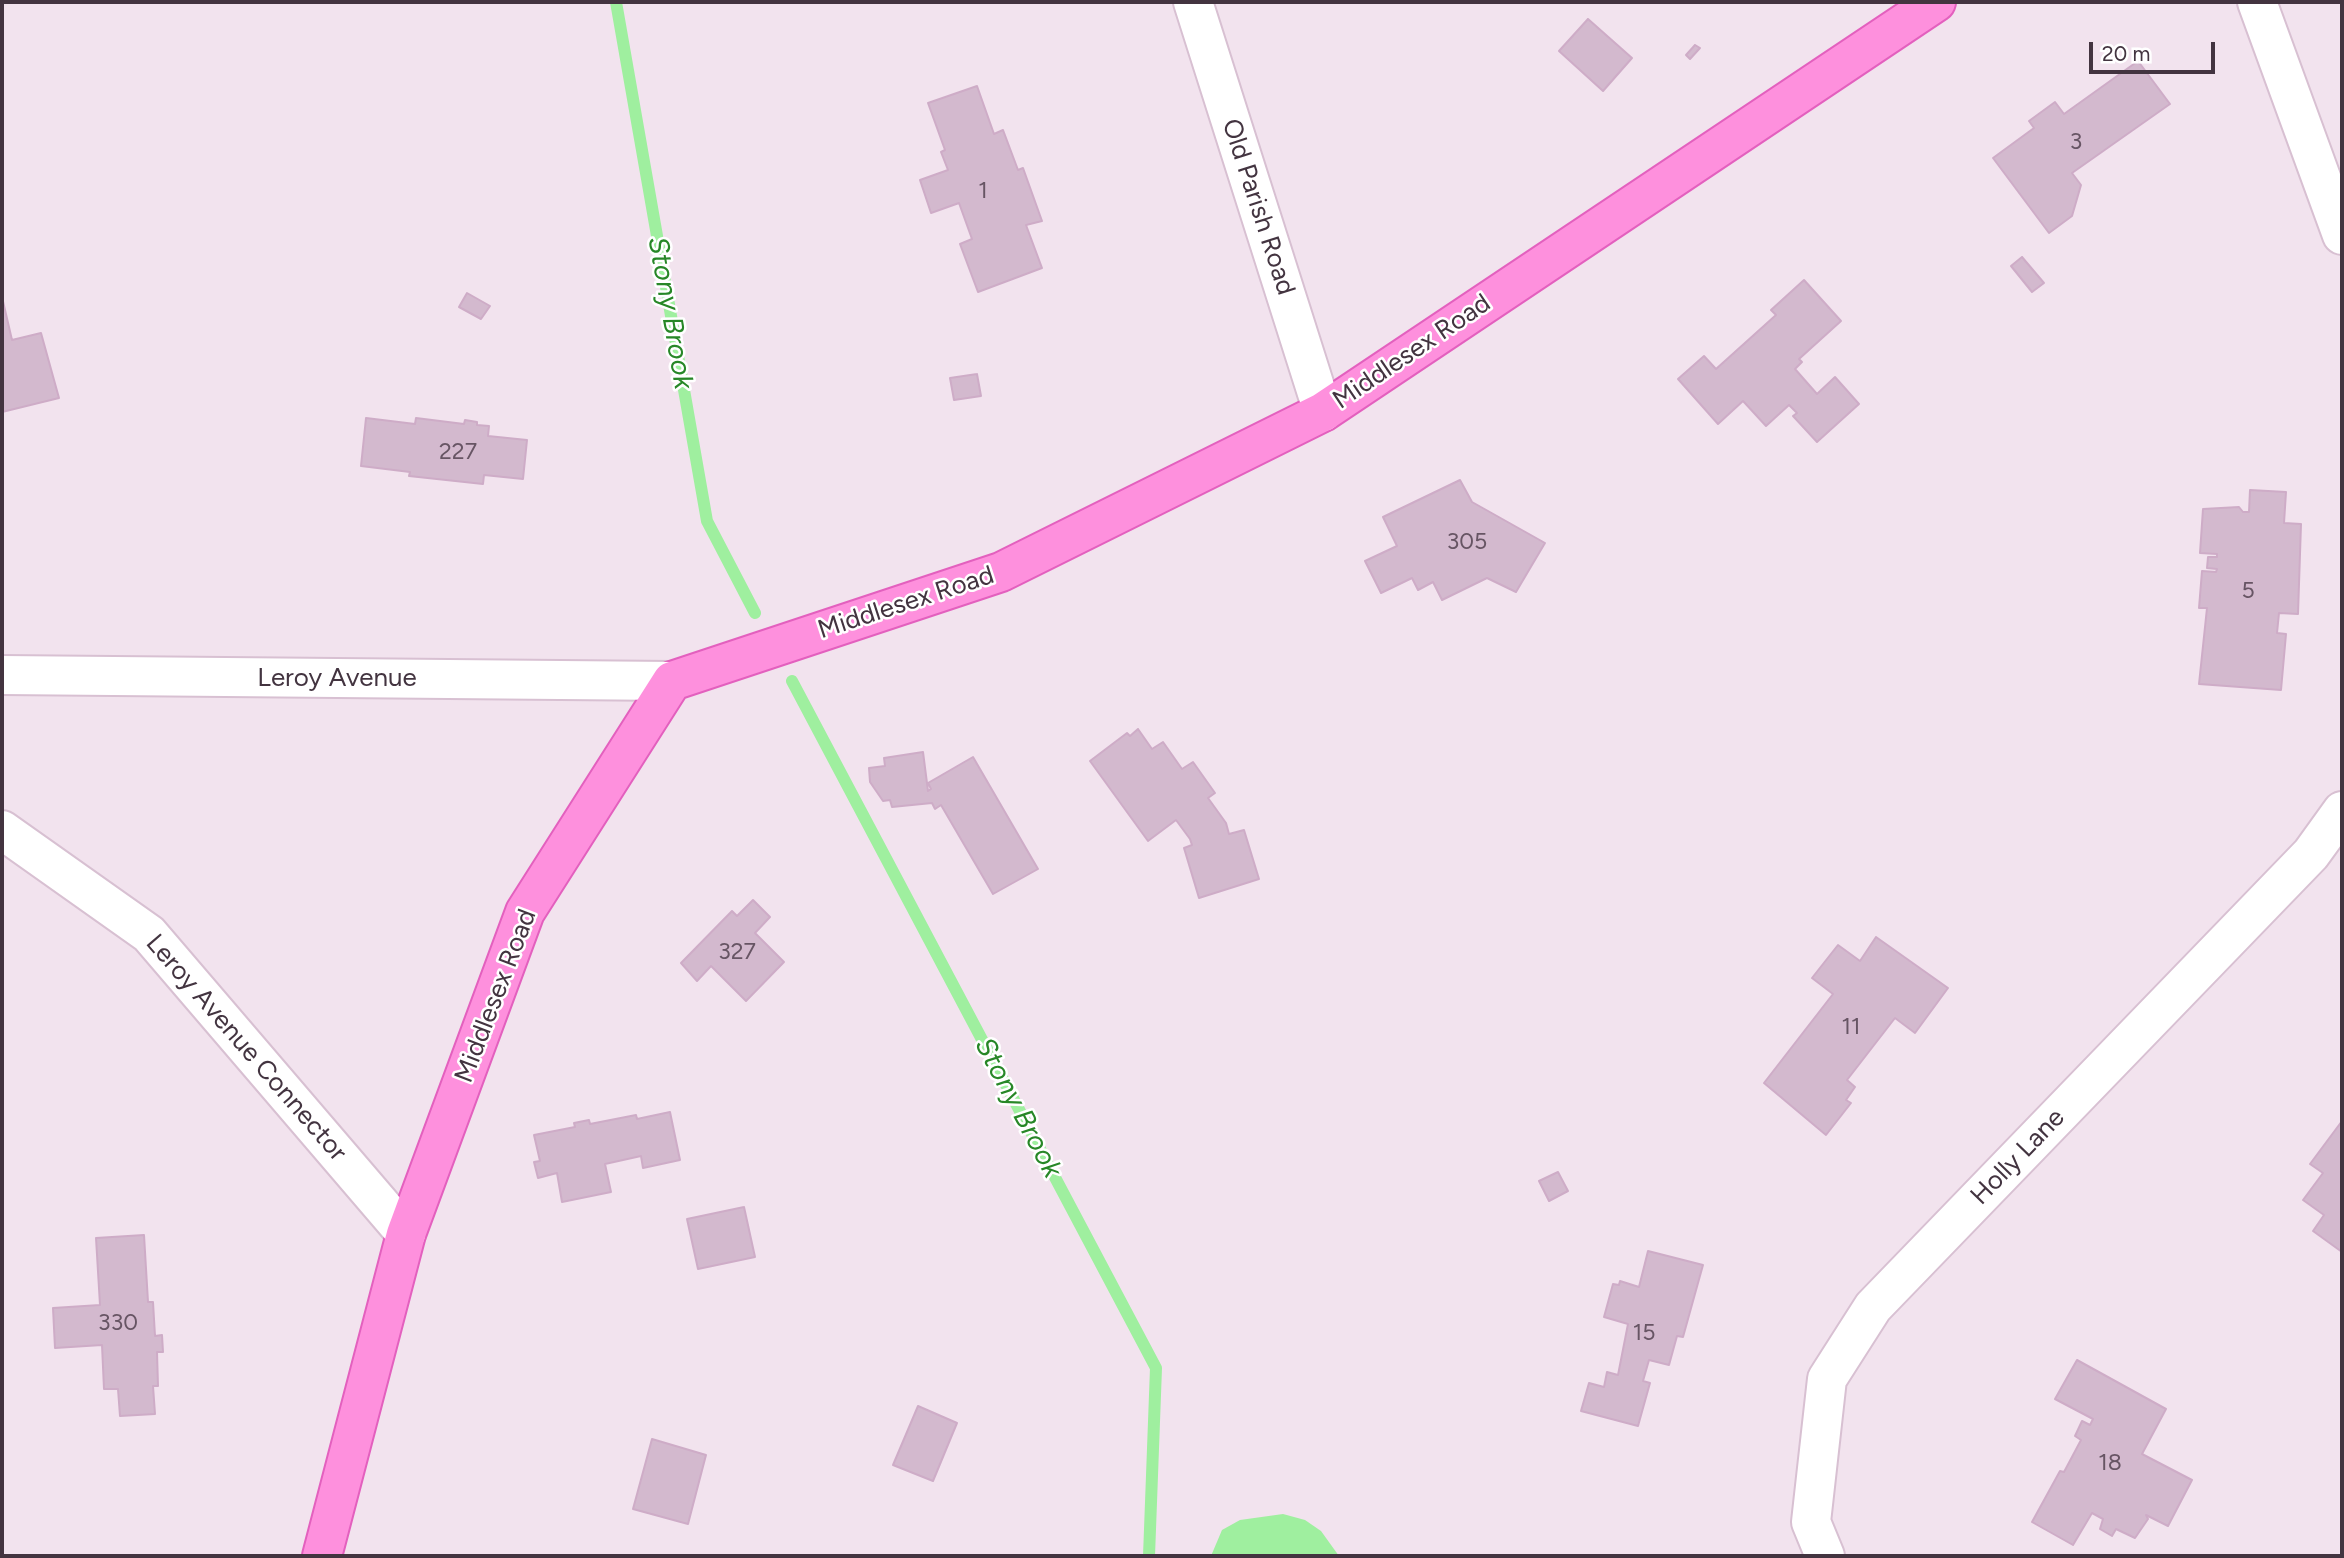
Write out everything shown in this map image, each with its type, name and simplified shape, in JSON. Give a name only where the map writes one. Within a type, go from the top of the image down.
[{"type":"main road","name":"Middlesex Road","points":[[322,1556],[406,1234],[525,912],[671,681],[1001,572],[1323,412],[1936,2]]},
{"type":"street","name":"Old Parish Road","points":[[1193,2],[1323,412]]},
{"type":"street","points":[[2257,2],[2342,235]]},
{"type":"street","name":"Leroy Avenue","points":[[2,675],[671,681]]},
{"type":"street","name":"Holly Lane","points":[[1825,1556],[1811,1522],[1826,1379],[1873,1307],[2311,854],[2342,811]]},
{"type":"street","name":"Leroy Avenue Connector","points":[[2,830],[149,934],[406,1234]]},
{"type":"shaded area","points":[[1283,1514],[1305,1520],[1321,1531],[1339,1556],[1211,1556],[1222,1530],[1240,1520]]},
{"type":"building","points":[[1588,19],[1632,58],[1603,91],[1559,51]]},
{"type":"building","points":[[1695,45],[1700,48],[1690,59],[1686,55]]},
{"type":"building","points":[[2138,61],[2170,104],[2072,173],[2081,185],[2072,216],[2049,233],[1993,158],[2034,128],[2029,121],[2055,102],[2064,114]]},
{"type":"building","points":[[977,86],[994,134],[1003,130],[1018,170],[1023,168],[1042,221],[1026,225],[1042,268],[978,292],[960,244],[972,239],[959,203],[931,213],[920,180],[948,170],[941,152],[945,150],[928,103]]},
{"type":"building","points":[[2022,257],[2044,283],[2032,292],[2011,266]]},
{"type":"building","points":[[1804,280],[1841,321],[1799,359],[1802,362],[1795,369],[1817,394],[1835,377],[1859,404],[1817,442],[1793,416],[1797,413],[1789,405],[1766,426],[1743,401],[1718,424],[1678,379],[1704,356],[1716,369],[1776,315],[1771,310]]},
{"type":"building","points":[[467,293],[490,306],[481,319],[459,307]]},
{"type":"building","points":[[2,297],[12,340],[41,333],[59,398],[2,412]]},
{"type":"building","points":[[977,374],[981,396],[954,400],[950,378]]},
{"type":"building","points":[[366,418],[415,424],[416,418],[464,424],[465,420],[489,426],[488,436],[527,440],[523,479],[484,475],[483,484],[409,476],[410,472],[361,466]]},
{"type":"building","points":[[1460,480],[1472,502],[1545,543],[1516,592],[1487,578],[1442,600],[1433,582],[1418,590],[1412,578],[1381,593],[1365,561],[1397,546],[1383,517]]},
{"type":"building","points":[[2250,490],[2286,492],[2284,523],[2301,524],[2298,614],[2279,613],[2277,633],[2286,634],[2281,690],[2199,684],[2207,608],[2199,608],[2202,571],[2216,572],[2217,569],[2207,568],[2208,557],[2217,557],[2217,554],[2200,553],[2203,509],[2239,507],[2243,512],[2249,512]]},
{"type":"building","points":[[1138,729],[1152,749],[1163,742],[1182,769],[1193,762],[1215,793],[1208,798],[1226,823],[1229,834],[1244,830],[1259,879],[1199,898],[1184,848],[1192,845],[1176,820],[1148,841],[1090,761],[1127,733],[1130,736]]},
{"type":"building","points":[[923,752],[928,791],[931,789],[928,783],[973,757],[1038,869],[993,894],[941,805],[935,809],[932,803],[892,807],[890,800],[883,801],[870,782],[869,768],[885,766],[884,758]]},
{"type":"building","points":[[753,900],[770,917],[755,933],[784,962],[746,1001],[711,966],[697,981],[681,963],[732,911],[737,916]]},
{"type":"building","points":[[1876,937],[1948,988],[1915,1033],[1895,1018],[1847,1080],[1855,1087],[1846,1100],[1851,1103],[1826,1135],[1764,1083],[1833,994],[1812,978],[1838,945],[1860,961]]},
{"type":"building","points":[[670,1112],[680,1160],[643,1168],[641,1156],[605,1164],[611,1192],[562,1202],[557,1173],[538,1178],[534,1162],[540,1161],[534,1135],[575,1127],[574,1123],[589,1120],[590,1124]]},
{"type":"building","points":[[2342,1121],[2342,1252],[2313,1231],[2324,1215],[2303,1200],[2323,1173],[2310,1164]]},
{"type":"building","points":[[1558,1172],[1568,1191],[1549,1201],[1539,1181]]},
{"type":"building","points":[[744,1207],[755,1257],[698,1269],[687,1219]]},
{"type":"building","points":[[144,1235],[148,1302],[153,1302],[155,1336],[162,1335],[163,1352],[157,1352],[158,1386],[153,1386],[155,1414],[120,1416],[118,1389],[104,1389],[102,1345],[55,1348],[53,1308],[100,1305],[96,1238]]},
{"type":"building","points":[[1648,1251],[1703,1265],[1683,1337],[1677,1336],[1669,1365],[1649,1360],[1643,1381],[1650,1383],[1638,1426],[1581,1411],[1589,1383],[1604,1387],[1607,1372],[1618,1375],[1628,1324],[1604,1317],[1613,1284],[1619,1285],[1620,1281],[1639,1287]]},
{"type":"building","points":[[2077,1360],[2166,1409],[2142,1454],[2192,1480],[2168,1526],[2146,1515],[2148,1519],[2135,1538],[2116,1529],[2112,1536],[2100,1529],[2103,1519],[2092,1513],[2073,1545],[2032,1522],[2060,1471],[2064,1472],[2081,1440],[2075,1436],[2082,1421],[2090,1425],[2093,1419],[2055,1399]]},
{"type":"building","points":[[918,1406],[957,1423],[933,1481],[893,1465]]},
{"type":"building","points":[[652,1439],[706,1455],[688,1524],[633,1509]]},
{"type":"waterway","name":"Stony Brook","points":[[616,2],[707,521],[755,613]]},
{"type":"waterway","name":"Stony Brook","points":[[792,681],[1156,1368],[1149,1556]]}]
